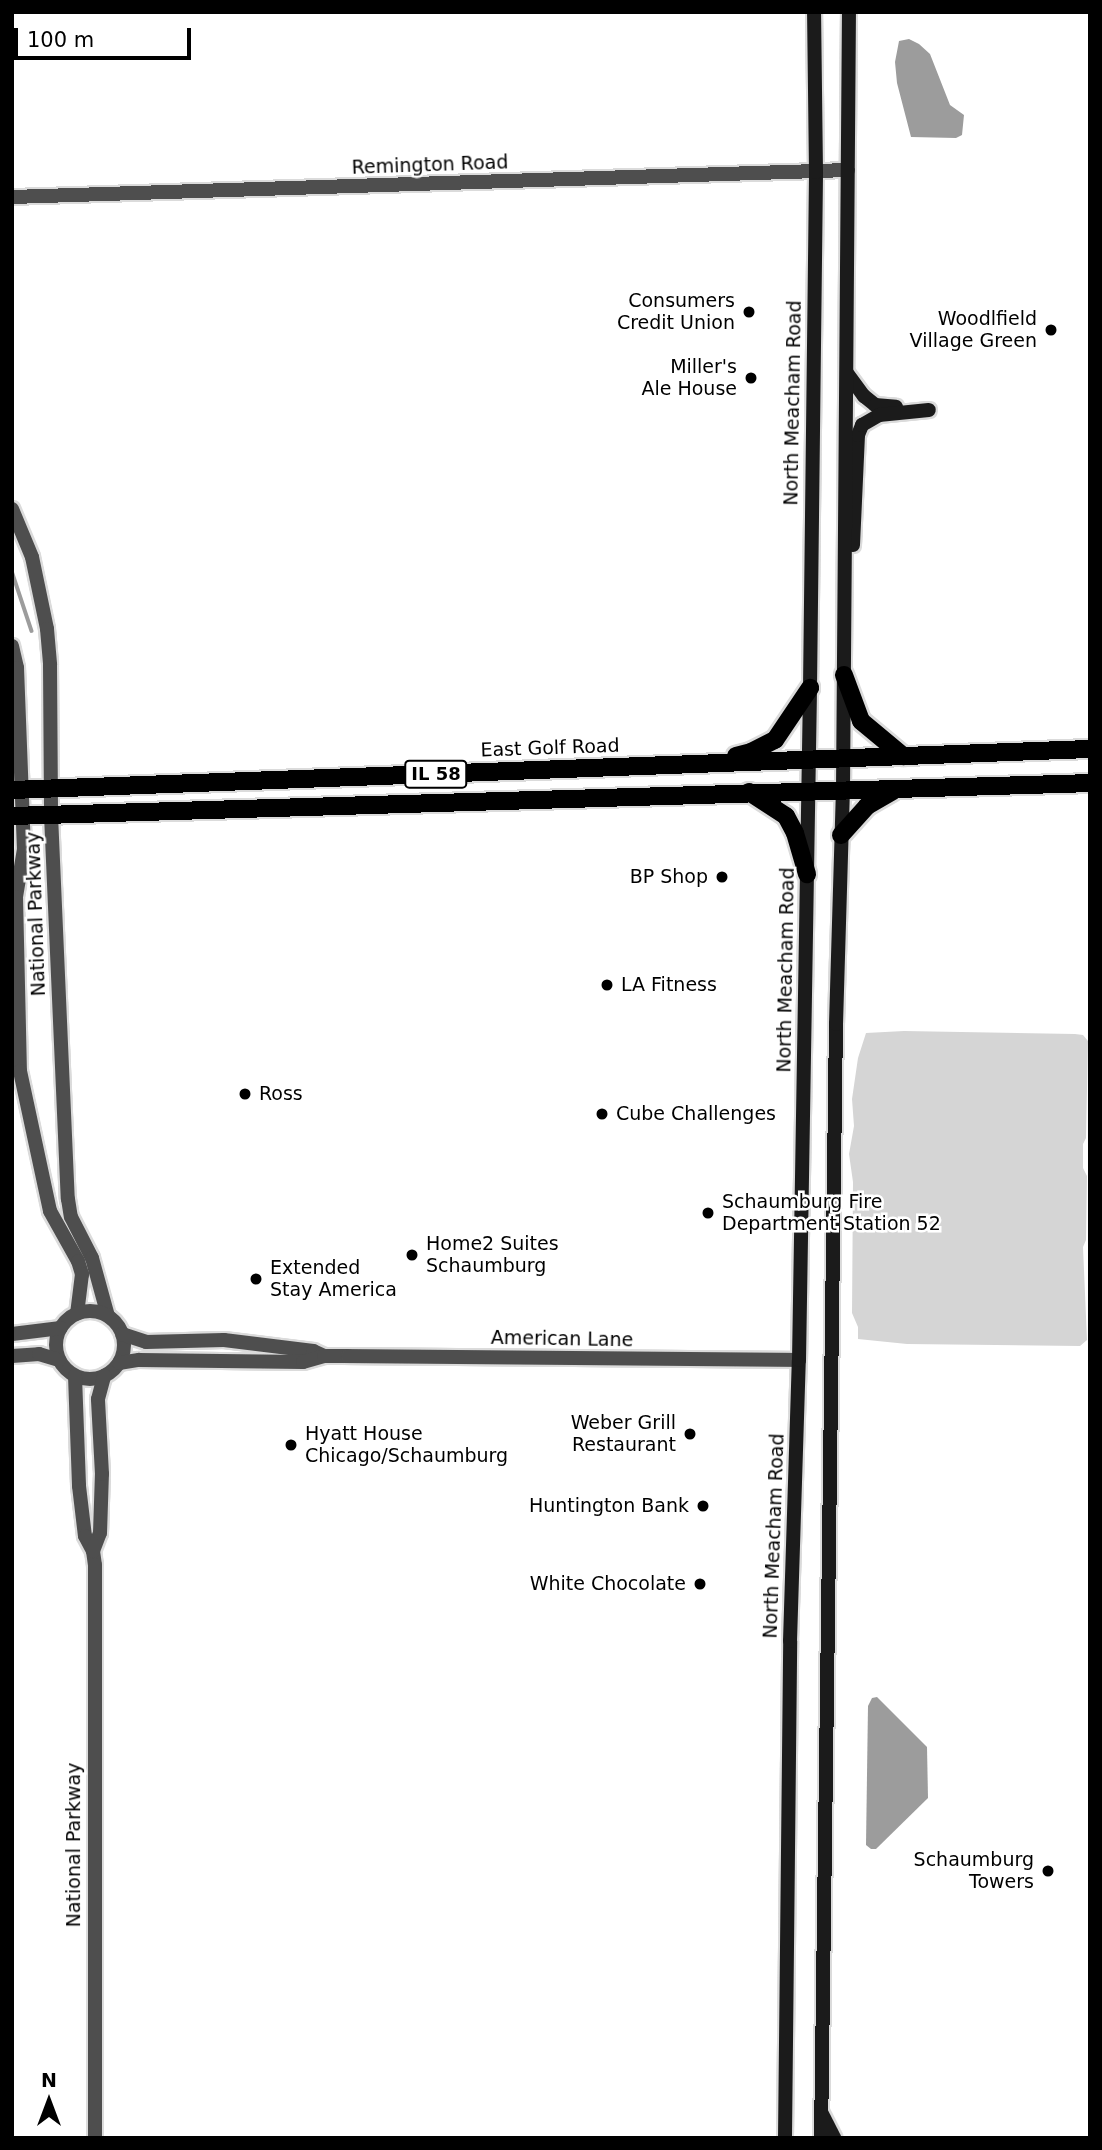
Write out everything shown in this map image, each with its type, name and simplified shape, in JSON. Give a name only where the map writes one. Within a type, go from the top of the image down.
[{"type":"main road","name":"North Meacham Road","points":[[785,2138],[790,1641],[799,1360],[810,688],[816,172],[814,12]]},
{"type":"main road","points":[[821,2138],[843,789],[849,12]]},
{"type":"main road","points":[[845,562],[855,541],[858,435],[862,425],[879,415],[929,410],[876,405],[864,396],[846,373]]},
{"type":"main road","points":[[844,675],[861,721],[903,756]]},
{"type":"main road","points":[[700,764],[751,752],[775,740],[810,688]]},
{"type":"main road","name":"East Golf Road","points":[[17,789],[1090,749]]},
{"type":"main road","name":"IL 58","points":[[17,816],[1090,783]]},
{"type":"main road","points":[[841,835],[867,806],[898,788]]},
{"type":"main road","points":[[749,792],[786,816],[795,833],[807,874]]},
{"type":"main road","points":[[773,2138],[785,2109]]},
{"type":"main road","points":[[821,2111],[834,2138]]},
{"type":"street","name":"Remington Road","points":[[12,197],[848,170]]},
{"type":"street","name":"National Parkway","points":[[12,509],[32,557],[47,629],[53,788],[51,815],[68,1199],[71,1217],[92,1258],[108,1317]]},
{"type":"street","name":"National Parkway","points":[[12,646],[17,668],[17,816],[24,849],[16,897],[20,1071],[50,1211],[78,1261],[82,1274],[77,1314]]},
{"type":"street","points":[[12,1356],[40,1354],[60,1360],[75,1376],[86,1379],[104,1376],[119,1363],[125,1345],[122,1334],[108,1317],[88,1311],[77,1314],[61,1328],[57,1339],[60,1360]]},
{"type":"street","points":[[12,1334],[61,1328]]},
{"type":"street","name":"American Lane","points":[[122,1334],[146,1342],[224,1340],[313,1350],[324,1356]]},
{"type":"street","name":"American Lane","points":[[119,1363],[139,1360],[303,1362],[324,1356],[799,1360]]},
{"type":"street","name":"National Parkway","points":[[75,1376],[79,1486],[85,1536],[93,1551]]},
{"type":"street","name":"National Parkway","points":[[95,2138],[93,1551],[100,1533],[102,1474],[98,1399],[104,1376]]},
{"type":"shaded area","points":[[909,39],[930,54],[950,105],[964,115],[962,135],[956,138],[911,137],[897,83],[895,62],[899,41]]},
{"type":"shaded area","points":[[904,1031],[1075,1034],[1083,1035],[1088,1041],[1086,1138],[1083,1144],[1083,1168],[1087,1176],[1086,1240],[1083,1247],[1087,1340],[1080,1346],[907,1344],[858,1339],[858,1327],[852,1313],[853,1182],[849,1154],[854,1126],[852,1099],[858,1058],[866,1033]]},
{"type":"shaded area","points":[[877,1697],[927,1747],[928,1798],[876,1849],[871,1849],[866,1845],[868,1706],[872,1698]]},
{"type":"waterway","points":[[12,571],[32,631]]},
{"type":"place","name":"Consumers Credit Union","points":[[749,312]]},
{"type":"place","name":"Woodlfield Village Green","points":[[1051,330]]},
{"type":"place","name":"Miller's Ale House","points":[[751,378]]},
{"type":"place","name":"BP Shop","points":[[722,877]]},
{"type":"place","name":"LA Fitness","points":[[607,985]]},
{"type":"place","name":"Ross","points":[[245,1094]]},
{"type":"place","name":"Cube Challenges","points":[[602,1114]]},
{"type":"place","name":"Schaumburg Fire Department Station 52","points":[[708,1213]]},
{"type":"place","name":"Home2 Suites Schaumburg","points":[[412,1255]]},
{"type":"place","name":"Extended Stay America","points":[[256,1279]]},
{"type":"place","name":"Weber Grill Restaurant","points":[[690,1434]]},
{"type":"place","name":"Hyatt House Chicago/Schaumburg","points":[[291,1445]]},
{"type":"place","name":"Huntington Bank","points":[[703,1506]]},
{"type":"place","name":"White Chocolate","points":[[700,1584]]},
{"type":"place","name":"Schaumburg Towers","points":[[1048,1871]]}]
